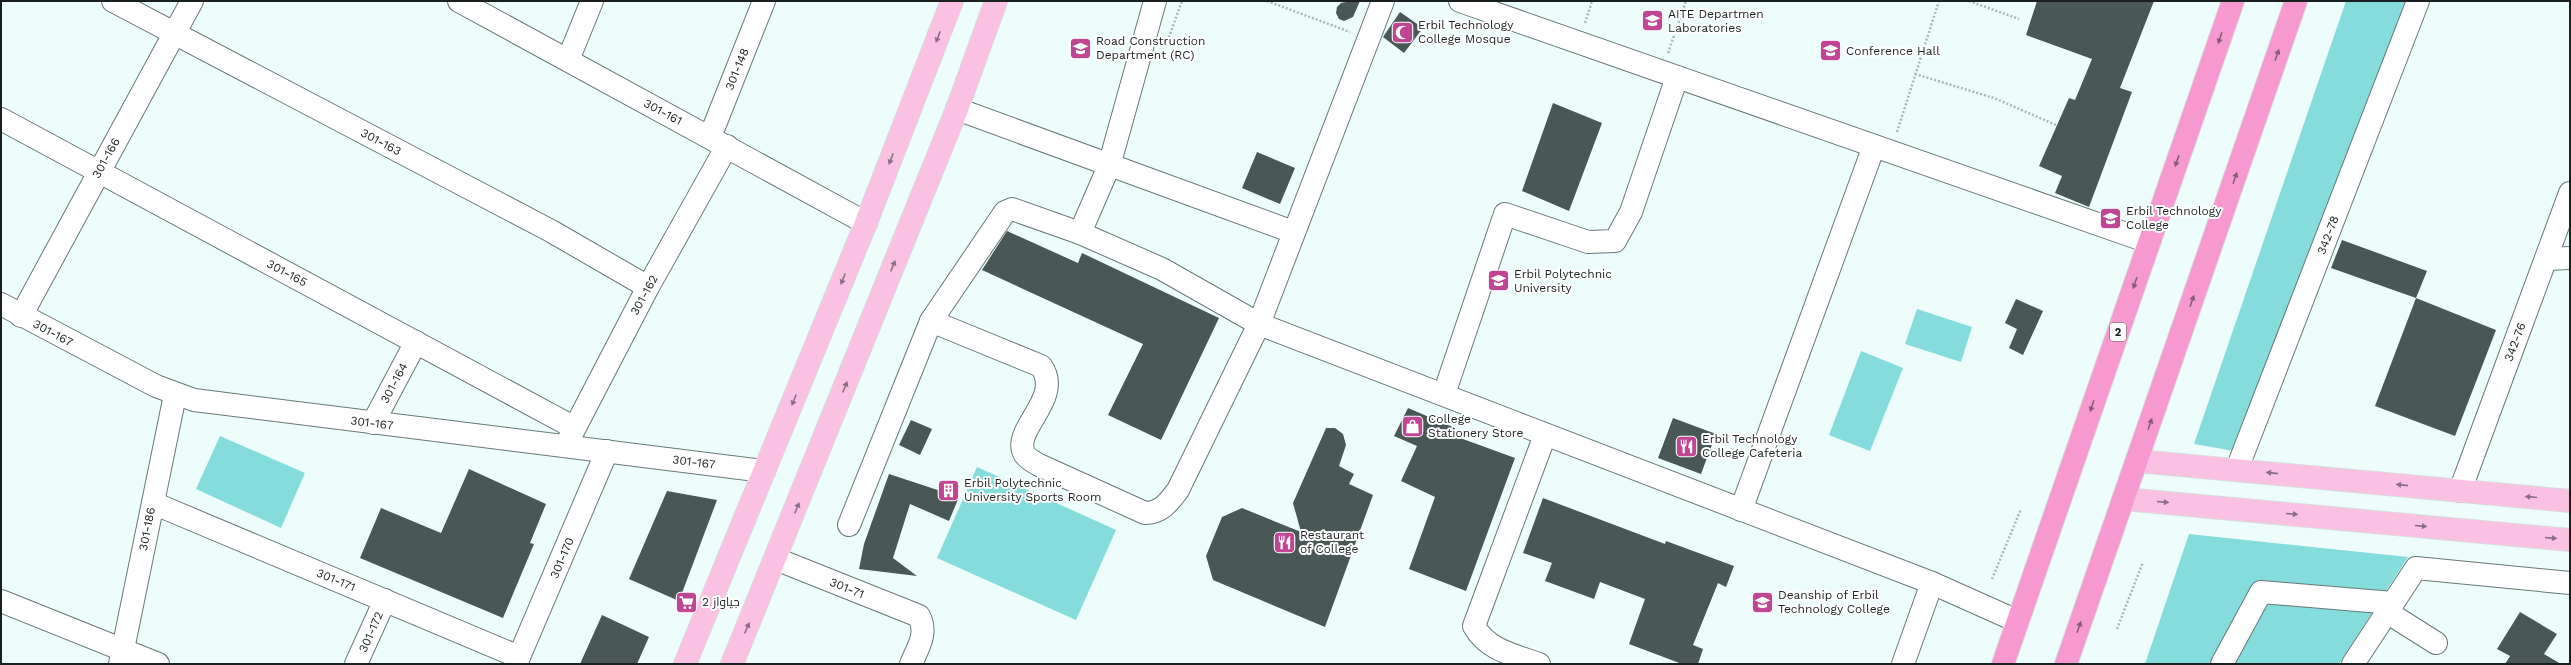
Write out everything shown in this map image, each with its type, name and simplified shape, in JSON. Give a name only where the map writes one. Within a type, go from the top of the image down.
[{"type":"highway","name":"2","points":[[2003,664],[2233,1]]},
{"type":"highway","points":[[2066,664],[2296,1]]},
{"type":"main road","points":[[685,664],[866,223],[952,1]]},
{"type":"main road","points":[[732,664],[776,559],[957,109],[996,1]]},
{"type":"main road","points":[[2137,461],[2237,469],[2570,501]]},
{"type":"main road","points":[[2124,499],[2570,540]]},
{"type":"street","name":"301-163","points":[[113,1],[544,228],[648,287]]},
{"type":"street","name":"301-166","points":[[21,316],[192,1]]},
{"type":"street","name":"301-161","points":[[459,1],[866,223]]},
{"type":"street","points":[[568,60],[592,1]]},
{"type":"street","name":"301-148","points":[[718,142],[764,1]]},
{"type":"street","points":[[1080,233],[1109,166],[1155,1]]},
{"type":"street","points":[[931,321],[1041,366],[1048,375],[1049,385],[1023,440],[1023,452],[1027,457],[1038,465],[1145,513],[1153,513],[1162,508],[1178,490],[1259,324],[1382,1]]},
{"type":"street","points":[[1460,1],[1671,68],[1874,146],[2149,242]]},
{"type":"street","name":"342-78","points":[[2237,469],[2418,1]]},
{"type":"street","points":[[1444,394],[1505,214],[1588,242],[1615,241],[1631,212],[1671,68]]},
{"type":"street","points":[[957,109],[1109,166],[1293,232]]},
{"type":"street","name":"301-165","points":[[1,119],[416,342],[569,437]]},
{"type":"street","name":"301-162","points":[[569,437],[648,287],[718,142]]},
{"type":"street","points":[[1741,510],[1874,146]]},
{"type":"street","name":"342-76","points":[[2460,491],[2570,194]]},
{"type":"street","points":[[849,525],[931,321],[1005,212],[1012,209],[1080,233],[1162,269],[1259,324],[1932,583],[2017,622]]},
{"type":"street","points":[[2546,258],[2570,258]]},
{"type":"street","name":"301-167","points":[[1,304],[21,316],[175,395],[206,402],[373,423],[569,437],[607,452],[764,471]]},
{"type":"street","name":"301-164","points":[[373,423],[416,342]]},
{"type":"street","name":"301-186","points":[[122,657],[175,395]]},
{"type":"street","points":[[1539,664],[1497,649],[1481,639],[1474,626],[1545,435]]},
{"type":"street","name":"301-170","points":[[518,661],[607,452]]},
{"type":"street","name":"301-171","points":[[153,503],[385,600],[518,661]]},
{"type":"street","name":"301-71","points":[[776,559],[919,616],[924,626],[923,636],[911,664]]},
{"type":"street","points":[[2353,664],[2416,568],[2570,583]]},
{"type":"street","points":[[1903,664],[1932,583]]},
{"type":"street","points":[[2222,664],[2261,592],[2390,608],[2436,643]]},
{"type":"street","name":"301-172","points":[[356,664],[385,600]]},
{"type":"street","points":[[1,601],[122,657],[158,664]]},
{"type":"path","points":[[1163,53],[1182,1]]},
{"type":"path","points":[[1267,1],[1354,33]]},
{"type":"path","points":[[1583,30],[1592,1]]},
{"type":"path","points":[[1671,68],[1686,1]]},
{"type":"path","points":[[1894,139],[1939,1]]},
{"type":"path","points":[[1969,1],[2019,19]]},
{"type":"path","points":[[1915,74],[1994,98],[2056,125]]},
{"type":"path","points":[[1992,579],[2021,509]]},
{"type":"path","points":[[2117,629],[2143,562]]},
{"type":"shaded area","points":[[2346,1],[2413,1],[2240,452],[2194,444]]},
{"type":"shaded area","points":[[1917,309],[1972,327],[1961,362],[1905,344]]},
{"type":"shaded area","points":[[1861,351],[1903,368],[1870,451],[1829,435]]},
{"type":"shaded area","points":[[220,436],[305,473],[281,528],[196,489]]},
{"type":"shaded area","points":[[977,467],[1116,530],[1076,620],[937,558]]},
{"type":"shaded area","points":[[2189,534],[2408,557],[2339,664],[2145,664]]},
{"type":"building","points":[[1360,1],[1353,17],[1344,21],[1339,19],[1336,13],[1337,7],[1341,3]]},
{"type":"building","points":[[2037,1],[2154,1],[2120,88],[2132,92],[2089,207],[2055,193],[2062,176],[2039,166],[2069,98],[2075,100],[2092,59],[2026,35]]},
{"type":"building","name":"Erbil Technology College Mosque","points":[[1400,12],[1423,28],[1404,53],[1383,37]]},
{"type":"building","points":[[1553,103],[1602,123],[1569,211],[1522,191]]},
{"type":"building","points":[[1257,152],[1295,168],[1280,204],[1242,188]]},
{"type":"building","points":[[1007,231],[1078,263],[1082,253],[1219,318],[1161,440],[1108,415],[1143,344],[982,270]]},
{"type":"building","points":[[2342,240],[2427,271],[2416,298],[2331,268]]},
{"type":"building","points":[[2416,298],[2496,330],[2455,436],[2375,406]]},
{"type":"building","points":[[2016,299],[2043,311],[2023,355],[2009,348],[2017,329],[2005,323]]},
{"type":"building","points":[[1408,408],[1455,428],[1452,435],[1515,458],[1466,591],[1409,569],[1435,497],[1401,481],[1417,446],[1394,436]]},
{"type":"building","name":"Erbil Technology College Cafeteria","points":[[1673,418],[1716,434],[1701,474],[1658,458]]},
{"type":"building","points":[[911,420],[932,429],[920,455],[899,445]]},
{"type":"building","name":"Restaurant of College","points":[[1326,428],[1335,428],[1343,434],[1346,445],[1339,466],[1354,474],[1349,484],[1373,495],[1325,627],[1213,580],[1206,556],[1222,517],[1242,508],[1301,532],[1293,503]]},
{"type":"building","points":[[469,469],[546,504],[530,543],[534,544],[503,618],[360,558],[381,508],[441,533]]},
{"type":"building","points":[[889,474],[959,497],[949,521],[910,504],[893,558],[917,576],[859,569],[864,544]]},
{"type":"building","points":[[667,491],[717,500],[679,601],[629,579]]},
{"type":"building","points":[[1543,498],[1665,544],[1666,541],[1734,566],[1726,587],[1718,583],[1693,645],[1703,649],[1698,664],[1682,664],[1629,644],[1645,599],[1600,582],[1594,599],[1545,581],[1552,563],[1523,553]]},
{"type":"building","points":[[2520,612],[2557,634],[2544,654],[2561,664],[2505,664],[2510,656],[2497,649]]},
{"type":"building","points":[[602,615],[649,637],[637,664],[580,664]]},
{"type":"place","name":"AITE Departmen Laboratories","points":[[1652,21]]},
{"type":"place","name":"Erbil Technology College Mosque","points":[[1403,32]]},
{"type":"place","name":"Road Construction Department (RC)","points":[[1080,48]]},
{"type":"place","name":"Conference Hall","points":[[1830,51]]},
{"type":"place","name":"Erbil Technology College","points":[[2111,218]]},
{"type":"place","name":"Erbil Polytechnic University","points":[[1498,281]]},
{"type":"place","name":"College Stationery Store","points":[[1412,426]]},
{"type":"place","name":"Erbil Technology College Cafeteria","points":[[1687,446]]},
{"type":"place","name":"Erbil Polytechnic University Sports Room","points":[[949,490]]},
{"type":"place","name":"Restaurant of College","points":[[1284,542]]},
{"type":"place","name":"جیاواز 2","points":[[687,602]]},
{"type":"place","name":"Deanship of Erbil Technology College","points":[[1763,602]]}]
